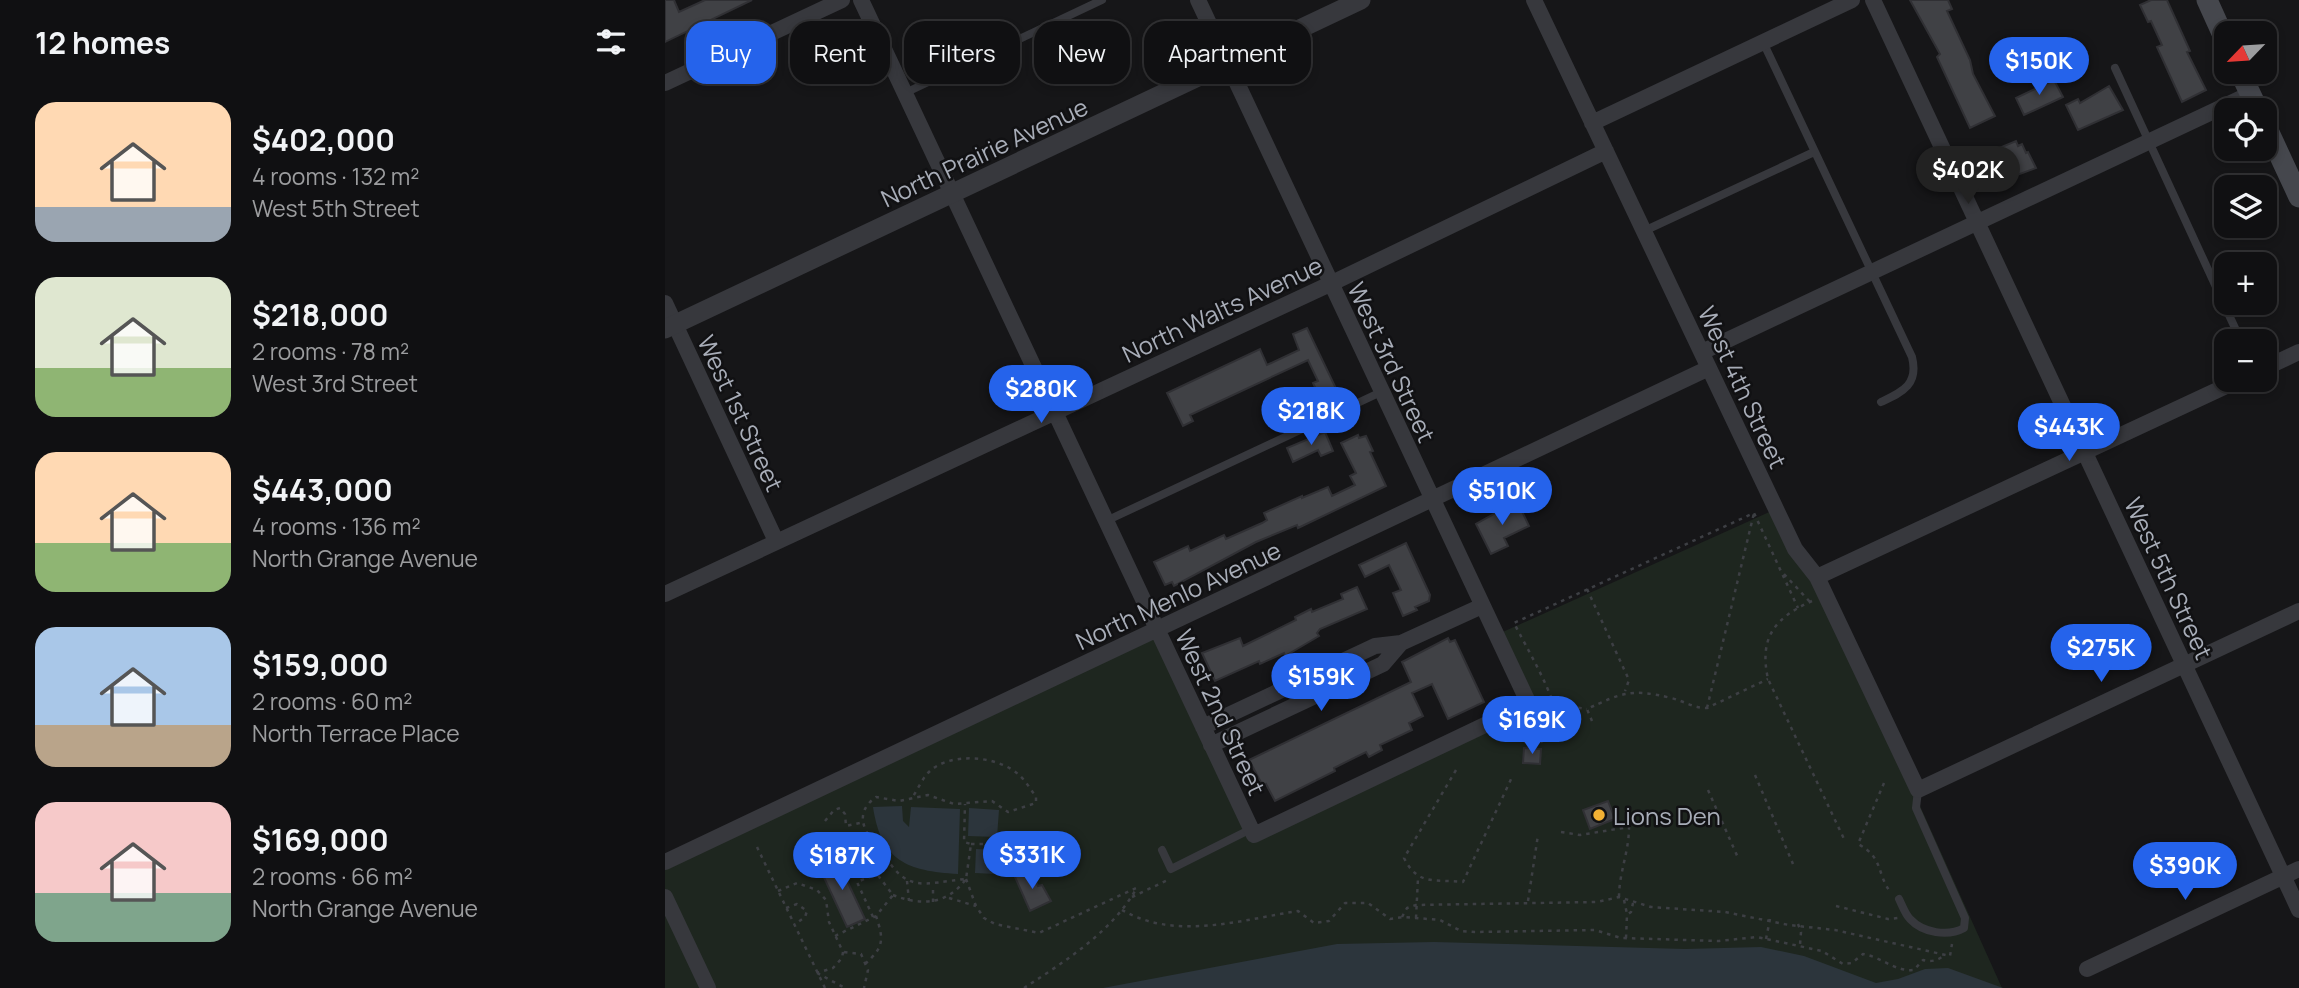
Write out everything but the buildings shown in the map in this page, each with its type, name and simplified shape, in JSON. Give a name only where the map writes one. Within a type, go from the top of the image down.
[{"type":"main road","points":[[2207,0],[2216,21]]},
{"type":"main road","points":[[2277,150],[2299,197]]},
{"type":"street","points":[[665,83],[842,0]]},
{"type":"street","name":"West 2nd Street","points":[[861,0],[1252,832]]},
{"type":"street","name":"West 3rd Street","points":[[1198,0],[1208,21]]},
{"type":"street","name":"North Prairie Avenue","points":[[1311,24],[1361,0]]},
{"type":"street","name":"West 4th Street","points":[[1534,0],[1795,549],[1817,577],[1917,790]]},
{"type":"street","points":[[1592,123],[1852,0]]},
{"type":"street","name":"West 5th Street","points":[[1873,0],[2299,910]]},
{"type":"street","name":"North Prairie Avenue","points":[[670,327],[1183,84]]},
{"type":"street","name":"West 3rd Street","points":[[1237,84],[1529,704],[1509,713]]},
{"type":"street","points":[[1702,352],[2149,141],[2214,117]]},
{"type":"street","name":"North Walts Avenue","points":[[665,594],[1330,284],[1606,151]]},
{"type":"street","name":"West 1st Street","points":[[665,303],[670,327],[776,541]]},
{"type":"street","points":[[2277,362],[2299,352]]},
{"type":"street","name":"North Menlo Avenue","points":[[665,862],[1709,369]]},
{"type":"street","points":[[1817,577],[2214,392]]},
{"type":"street","points":[[1202,727],[1375,646],[1401,643],[1482,606]]},
{"type":"street","points":[[1917,790],[2299,611]]},
{"type":"street","points":[[1211,745],[1383,664],[1401,643]]},
{"type":"street","points":[[1252,832],[1509,713]]},
{"type":"street","points":[[2087,969],[2299,869]]},
{"type":"street","points":[[665,897],[708,988]]},
{"type":"lane","points":[[905,93],[1103,0]]},
{"type":"lane","points":[[1763,42],[1914,367],[1914,377],[1909,386],[1881,402]]},
{"type":"lane","points":[[2115,68],[2235,329]]},
{"type":"lane","points":[[1644,231],[1814,152]]},
{"type":"lane","points":[[1106,521],[1381,392]]},
{"type":"lane","points":[[1899,899],[1907,915],[1919,926],[1944,933],[1955,933],[1964,928],[1965,918],[1916,808],[1917,790]]},
{"type":"lane","points":[[1162,850],[1171,869],[1252,832]]},
{"type":"path","points":[[1754,513],[1798,608]]},
{"type":"path","points":[[1509,713],[1525,742],[1535,745],[1543,742],[1557,723],[1553,704],[1514,623],[1754,513]]},
{"type":"path","points":[[1707,708],[1754,513]]},
{"type":"path","points":[[1782,572],[1810,602]]},
{"type":"path","points":[[1587,589],[1629,680],[1625,691]]},
{"type":"path","points":[[1826,596],[1782,617],[1765,647],[1769,679],[1845,841]]},
{"type":"path","points":[[1553,704],[1587,709],[1625,691],[1672,698],[1697,708],[1707,708],[1769,679]]},
{"type":"path","points":[[1587,709],[1592,721]]},
{"type":"path","points":[[912,798],[927,773],[952,761],[969,757],[988,760],[1017,773],[1037,797],[1036,803],[1008,813],[992,801],[954,804],[928,795],[899,801],[876,797],[866,804],[866,836],[882,850],[891,868],[907,881],[918,886],[966,879]]},
{"type":"path","points":[[1456,770],[1404,858],[1411,872],[1418,878],[1462,882],[1513,775]]},
{"type":"path","points":[[1755,775],[1793,864]]},
{"type":"path","points":[[1884,783],[1858,844],[1876,856],[1884,885],[1894,898],[1899,899]]},
{"type":"path","points":[[1708,790],[1739,860]]},
{"type":"path","points":[[965,804],[964,842],[1009,844],[1002,872]]},
{"type":"path","points":[[825,821],[834,810],[840,808],[845,814],[846,826],[864,822]]},
{"type":"path","points":[[1561,832],[1580,835],[1629,827],[1629,847],[1619,878],[1619,897]]},
{"type":"path","points":[[1528,902],[1538,835]]},
{"type":"path","points":[[971,844],[966,879],[976,906],[984,918],[995,924],[1039,933],[1136,888],[1122,910],[1069,959],[1024,988]]},
{"type":"path","points":[[757,847],[825,988]]},
{"type":"path","points":[[882,850],[877,874],[893,895],[909,901],[933,902],[946,898],[957,891],[966,879]]},
{"type":"path","points":[[865,964],[878,952],[882,935],[857,882],[877,874]]},
{"type":"path","points":[[1416,918],[1418,878]]},
{"type":"path","points":[[907,881],[909,901]]},
{"type":"path","points":[[778,891],[797,883],[817,890],[826,900],[829,922],[843,952],[842,958],[833,968],[817,973]]},
{"type":"path","points":[[933,885],[933,902]]},
{"type":"path","points":[[835,936],[875,917],[893,895]]},
{"type":"path","points":[[1402,917],[1407,908],[1416,905],[1597,902],[1619,897],[1633,902],[1835,930],[1949,956]]},
{"type":"path","points":[[946,898],[976,906]]},
{"type":"path","points":[[1624,900],[1627,915],[1626,938]]},
{"type":"path","points":[[1122,910],[1143,922],[1171,927],[1207,926],[1298,911],[1314,923],[1329,921],[1345,903],[1368,902],[1389,919],[1402,917],[1440,920],[1461,931],[1595,930],[1626,938],[1719,941],[1766,939],[1822,951],[1843,964],[1852,963],[1863,954],[1876,956],[1896,968],[1914,970],[1923,960],[1930,962],[1944,955]]},
{"type":"path","points":[[1627,915],[1633,902]]},
{"type":"path","points":[[786,908],[797,904],[807,911],[806,917],[794,925]]},
{"type":"path","points":[[1836,906],[1888,919],[1907,915]]},
{"type":"path","points":[[1766,939],[1770,919]]},
{"type":"path","points":[[1798,924],[1801,932],[1800,946]]},
{"type":"path","points":[[843,952],[860,954],[868,970],[864,988]]},
{"type":"path","points":[[817,973],[845,988]]},
{"type":"shaded area","points":[[1776,509],[1817,577],[2002,988],[665,988],[665,862],[1157,630],[1254,835],[1528,704],[1496,635]]},
{"type":"shaded area","points":[[902,806],[903,821],[909,827],[911,807],[960,809],[958,874],[911,866],[890,851],[882,840],[873,807]]},
{"type":"shaded area","points":[[969,808],[999,810],[997,837],[968,836]]},
{"type":"shaded area","points":[[976,849],[997,850],[996,874],[975,873]]},
{"type":"shaded area","points":[[1434,942],[1685,949],[1761,947],[1804,956],[1876,983],[1898,979],[1925,969],[1948,968],[2003,988],[1103,988],[1337,944]]},
{"type":"place","name":"Lions Den","points":[[1599,815]]}]
